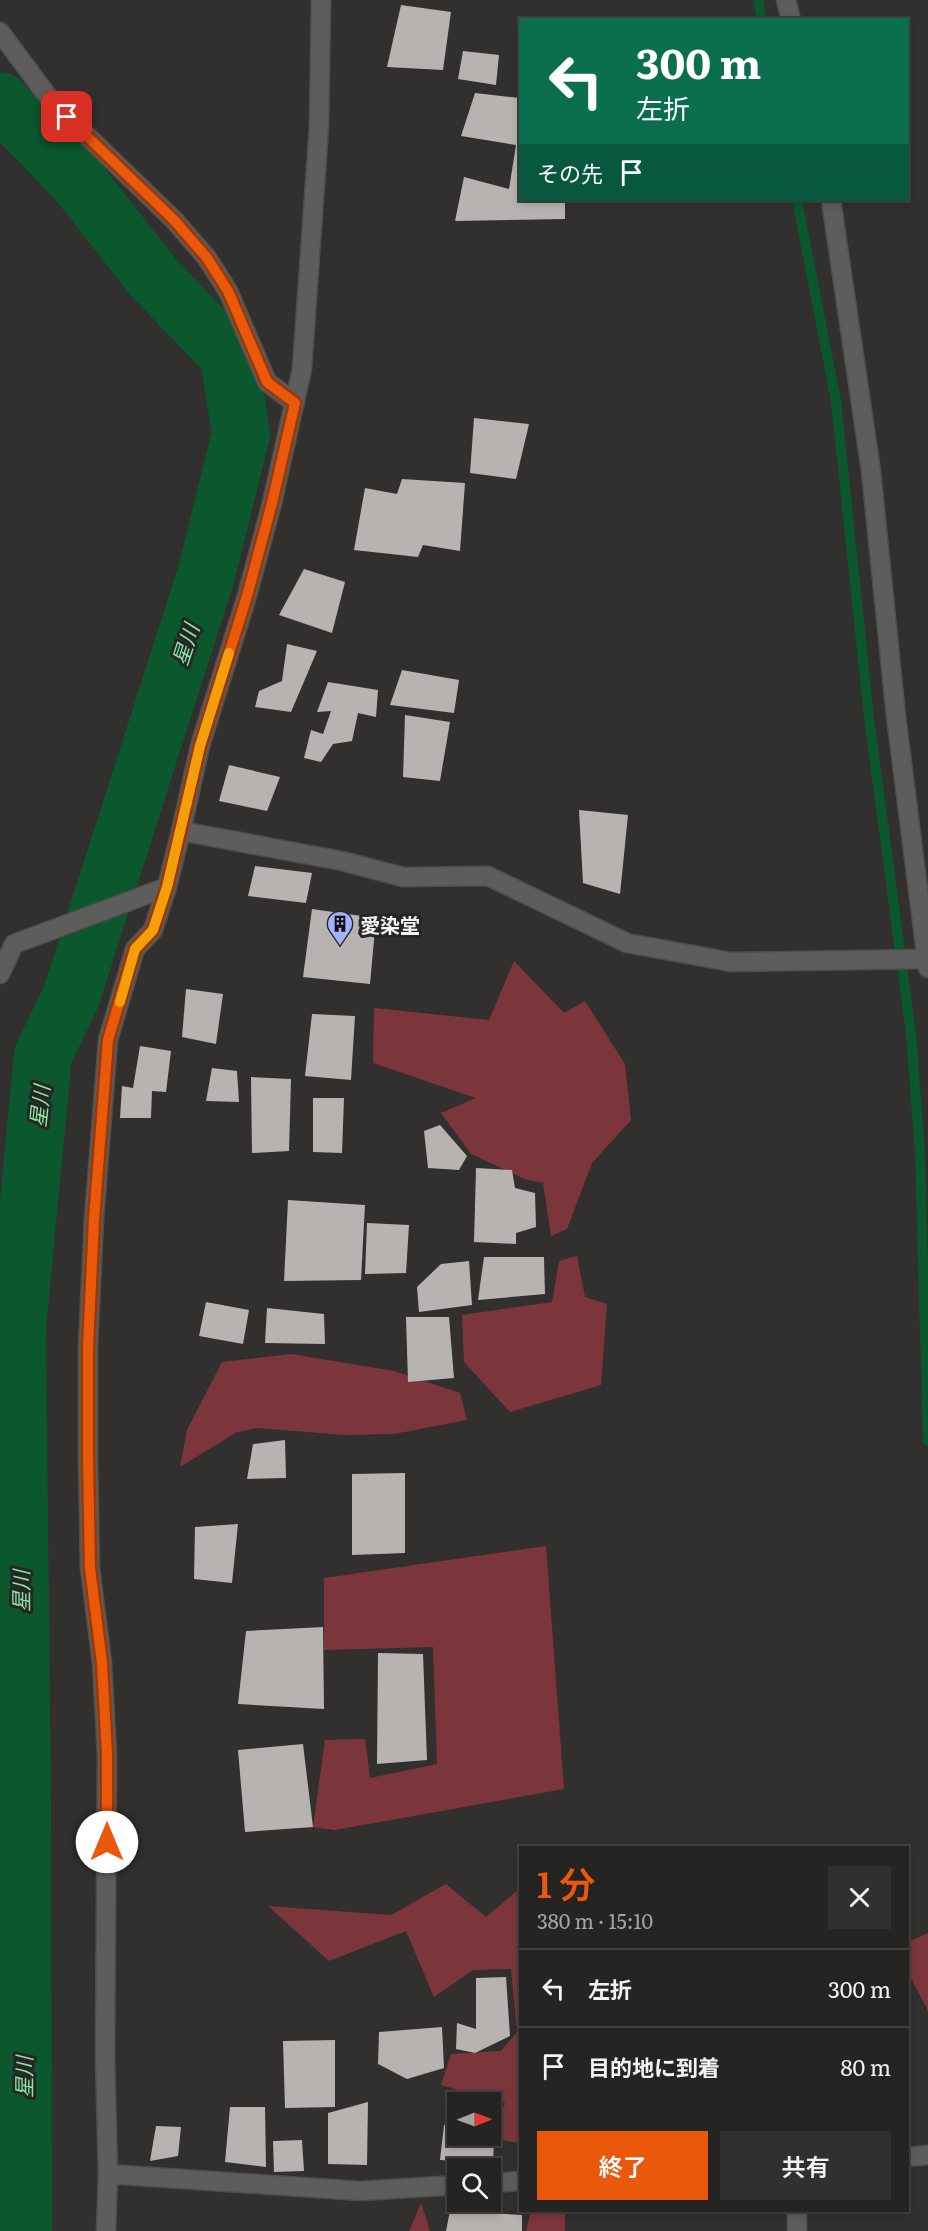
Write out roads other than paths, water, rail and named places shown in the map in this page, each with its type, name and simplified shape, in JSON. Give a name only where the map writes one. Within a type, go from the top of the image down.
[{"type":"street","points":[[106,2231],[108,2174],[105,2057],[107,1754],[102,1663],[90,1568],[88,1458],[89,1335],[94,1219],[108,1040],[135,949],[153,930],[166,887],[200,746],[247,596],[272,503],[302,369],[320,126],[321,0]]},
{"type":"street","points":[[786,0],[790,18]]},
{"type":"street","points":[[0,32],[52,102],[174,220],[207,258],[228,291],[267,382],[295,403]]},
{"type":"street","points":[[181,831],[342,861],[403,877],[488,876],[627,944],[731,962],[928,964],[896,716],[871,471],[831,201]]},
{"type":"street","points":[[0,974],[14,944],[166,887]]},
{"type":"street","points":[[909,2157],[928,2155]]},
{"type":"street","points":[[108,2174],[360,2191],[447,2186]]},
{"type":"street","points":[[501,2182],[519,2181]]},
{"type":"street","points":[[797,2212],[797,2231]]},
{"type":"waterway","points":[[758,0],[762,18]]},
{"type":"waterway","name":"星川","points":[[0,101],[77,180],[153,277],[229,356],[241,434],[206,575],[71,997],[43,1055],[17,1326],[22,1801],[23,2231]]},
{"type":"waterway","points":[[797,201],[836,401],[869,718],[911,1034],[920,1154],[928,1441]]},
{"type":"place","name":"愛染堂","points":[[340,947]]}]
